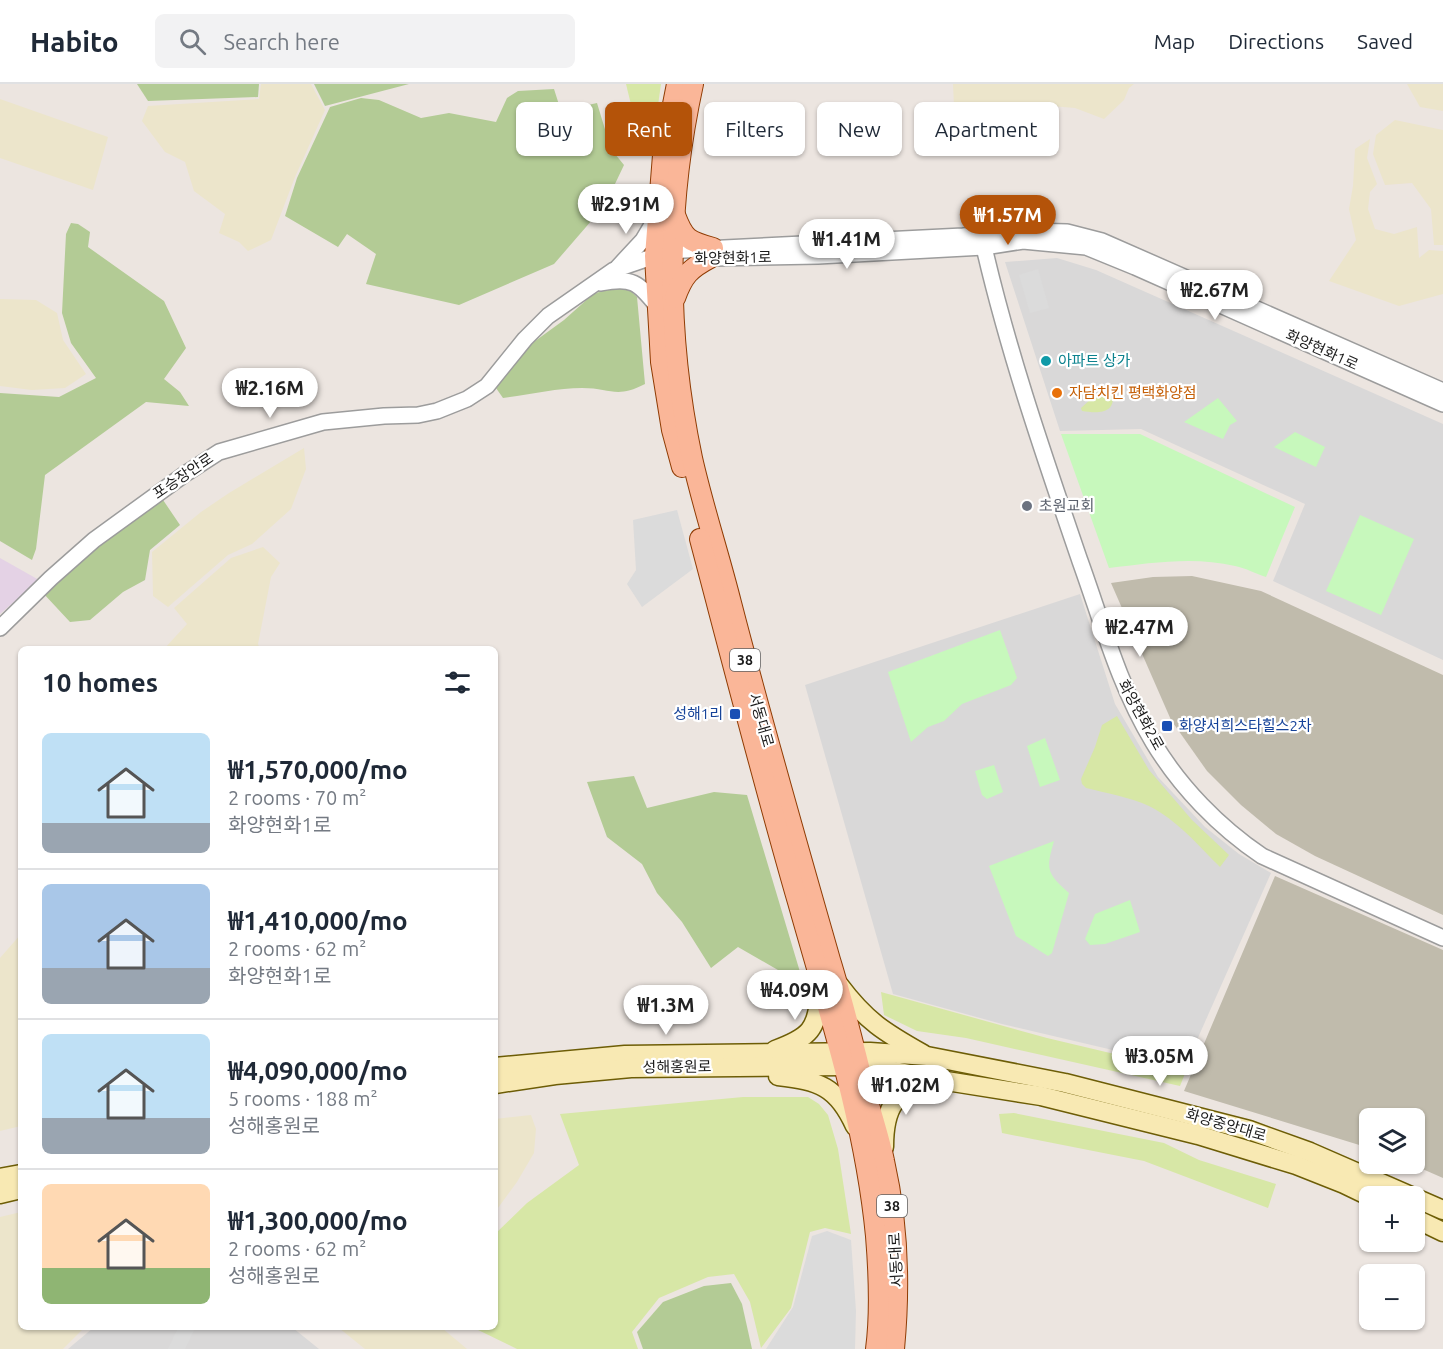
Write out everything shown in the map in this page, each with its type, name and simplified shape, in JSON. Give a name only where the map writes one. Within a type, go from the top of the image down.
[{"type":"main road","name":"서동대로","points":[[677,84],[663,155],[666,212],[665,304],[675,345],[680,391],[693,463],[850,1059],[884,1158],[891,1198],[898,1294],[894,1349]]},
{"type":"main road","name":"서동대로","points":[[666,212],[693,84]]},
{"type":"main road","points":[[665,304],[685,274],[711,253],[683,235],[666,212]]},
{"type":"main road","points":[[764,1054],[806,1036],[830,984],[874,1024],[927,1056]]},
{"type":"main road","name":"성해홍원로","points":[[498,1067],[625,1055],[751,1052],[850,1059]]},
{"type":"main road","name":"화양중앙대로","points":[[850,1059],[927,1056],[1065,1083],[1249,1130],[1340,1164],[1443,1210]]},
{"type":"main road","name":"서동대로","points":[[850,1059],[860,1136],[873,1206],[878,1261],[879,1328],[876,1349]]},
{"type":"main road","name":"성해홍원로","points":[[498,1084],[620,1069],[850,1059]]},
{"type":"main road","name":"화양중앙대로","points":[[850,1059],[874,1067],[940,1080],[1041,1096],[1198,1135],[1296,1165],[1359,1191]]},
{"type":"main road","points":[[705,1066],[811,1080],[820,1084],[838,1099],[851,1116],[860,1136]]},
{"type":"main road","points":[[884,1158],[884,1127],[888,1111],[894,1102],[909,1089],[940,1080]]},
{"type":"main road","points":[[0,1178],[18,1175]]},
{"type":"main road","points":[[0,1194],[18,1189]]},
{"type":"main road","points":[[1425,1223],[1443,1232]]},
{"type":"street","points":[[599,281],[614,270],[644,240],[655,223],[666,212]]},
{"type":"street","name":"화양현화1로","points":[[986,240],[1029,231],[1066,232],[1102,241],[1443,391]]},
{"type":"street","name":"화양현화1로","points":[[664,258],[711,253],[986,240],[1086,247],[1443,404]]},
{"type":"street","name":"화양현화2로","points":[[986,240],[1039,411],[1130,680],[1149,718],[1184,773],[1238,827],[1273,853],[1443,928]]},
{"type":"street","name":"화양현화2로","points":[[986,240],[1029,414],[1119,675],[1155,745],[1215,819],[1256,852],[1340,893],[1443,938]]},
{"type":"street","points":[[614,270],[664,258]]},
{"type":"street","points":[[599,281],[664,258]]},
{"type":"street","points":[[599,281],[633,282],[665,304]]},
{"type":"street","name":"포승장안로","points":[[0,628],[94,540],[219,452],[323,422],[418,415],[453,405],[487,386],[525,339],[548,316],[599,281]]},
{"type":"shaded area","points":[[261,84],[311,84],[325,110],[295,177],[271,240],[248,251],[239,242],[219,233],[225,214],[194,191],[185,162],[165,152],[142,121],[148,106],[259,99]]},
{"type":"shaded area","points":[[953,84],[1134,84],[1129,88],[1124,100],[1104,119],[1075,108],[1059,107],[1059,102],[954,102]]},
{"type":"shaded area","points":[[1407,84],[1443,84],[1443,111],[1420,107]]},
{"type":"shaded area","points":[[0,99],[108,137],[93,190],[0,158]]},
{"type":"shaded area","points":[[1395,120],[1443,130],[1443,245],[1434,245],[1431,209],[1412,183],[1385,185],[1373,154],[1376,135]]},
{"type":"shaded area","points":[[1370,139],[1367,158],[1377,184],[1370,192],[1368,209],[1375,229],[1394,234],[1417,227],[1419,258],[1429,250],[1443,251],[1443,294],[1399,306],[1329,281],[1356,240],[1349,209],[1355,149]]},
{"type":"shaded area","points":[[1057,258],[1096,270],[1443,424],[1443,660],[1273,581],[1305,504],[1141,429],[1060,431],[1005,262]]},
{"type":"shaded area","points":[[1038,269],[1049,308],[1030,313],[1019,275]]},
{"type":"shaded area","points":[[0,299],[36,300],[57,313],[63,340],[86,374],[65,388],[32,390],[0,386]]},
{"type":"shaded area","points":[[304,448],[306,469],[291,509],[252,544],[228,555],[168,607],[153,596],[152,552],[201,512]]},
{"type":"shaded area","points":[[677,510],[693,569],[642,607],[627,584],[636,570],[633,520]]},
{"type":"shaded area","points":[[263,547],[280,563],[271,577],[259,646],[167,646],[187,624],[174,608],[231,558]]},
{"type":"shaded area","points":[[0,558],[39,580],[0,614]]},
{"type":"shaded area","points":[[1192,576],[1261,591],[1443,675],[1443,915],[1315,856],[1276,834],[1241,805],[1207,771],[1171,720],[1111,583],[1153,577]]},
{"type":"shaded area","points":[[1080,594],[1115,704],[1158,777],[1205,827],[1239,854],[1271,873],[1185,1067],[1002,1024],[893,994],[805,685]]},
{"type":"shaded area","points":[[1275,876],[1443,950],[1443,1178],[1425,1170],[1425,1108],[1359,1108],[1359,1145],[1184,1091]]},
{"type":"shaded area","points":[[18,937],[18,1127],[0,1131],[0,958]]},
{"type":"shaded area","points":[[531,1115],[536,1129],[534,1153],[498,1208],[498,1119]]},
{"type":"shaded area","points":[[18,1213],[18,1330],[82,1330],[63,1349],[0,1349],[0,1217]]},
{"type":"shaded area","points":[[827,1231],[851,1240],[856,1311],[855,1349],[766,1349],[793,1307],[812,1236]]},
{"type":"shaded area","points":[[91,1330],[295,1330],[319,1349],[68,1349]]},
{"type":"shaded area","points":[[177,1330],[194,1330],[185,1349],[168,1349]]},
{"type":"shaded area","points":[[341,1330],[444,1330],[467,1349],[365,1349]]},
{"type":"green space","points":[[137,84],[259,84],[258,97],[148,101]]},
{"type":"green space","points":[[314,84],[409,84],[325,106]]},
{"type":"green space","points":[[626,84],[661,84],[658,102],[630,102]]},
{"type":"green space","points":[[554,89],[558,102],[516,102],[516,156],[593,156],[593,104],[597,103],[605,129],[605,156],[617,156],[624,165],[605,205],[554,264],[459,305],[366,284],[376,254],[347,234],[338,247],[285,216],[297,178],[330,107],[361,98],[379,100],[421,118],[449,113],[496,122],[507,98],[518,91]]},
{"type":"green space","points":[[71,223],[78,224],[90,232],[88,247],[164,301],[186,348],[164,379],[180,392],[189,406],[146,402],[45,475],[36,549],[32,560],[0,541],[0,393],[59,397],[96,378],[71,343],[62,313],[66,234]]},
{"type":"green space","points":[[613,286],[628,288],[637,297],[645,384],[620,392],[572,388],[503,398],[496,388],[501,377],[531,344],[564,320],[592,295]]},
{"type":"green space","points":[[1105,392],[1113,396],[1111,407],[1098,412],[1082,411],[1081,408],[1091,399]]},
{"type":"green space","points":[[1218,398],[1237,421],[1230,425],[1223,439],[1184,422]]},
{"type":"green space","points":[[1295,432],[1325,447],[1316,467],[1274,447]]},
{"type":"green space","points":[[1061,434],[1140,434],[1295,507],[1266,577],[1239,567],[1204,561],[1172,561],[1109,568]]},
{"type":"green space","points":[[161,497],[180,525],[150,550],[145,580],[123,592],[90,620],[70,622],[43,593],[104,539]]},
{"type":"green space","points":[[1360,515],[1414,539],[1381,615],[1326,591]]},
{"type":"green space","points":[[1000,630],[1017,678],[1011,685],[962,704],[944,721],[928,727],[911,742],[888,672]]},
{"type":"green space","points":[[1117,716],[1149,770],[1192,820],[1229,855],[1220,867],[1169,818],[1134,800],[1086,788],[1082,784],[1081,779],[1102,725]]},
{"type":"green space","points":[[1045,738],[1060,780],[1040,787],[1027,746]]},
{"type":"green space","points":[[994,765],[1003,792],[987,799],[982,795],[975,771]]},
{"type":"green space","points":[[634,776],[647,808],[714,792],[747,795],[800,972],[778,970],[738,947],[711,968],[682,922],[657,893],[642,864],[607,837],[587,782]]},
{"type":"green space","points":[[1054,841],[1049,864],[1050,870],[1069,893],[1052,953],[1048,956],[1016,936],[989,866]]},
{"type":"green space","points":[[1130,900],[1140,932],[1105,944],[1090,945],[1085,939],[1095,914]]},
{"type":"green space","points":[[881,992],[1047,1038],[1186,1071],[1180,1086],[966,1038],[917,1031],[884,1015]]},
{"type":"green space","points":[[743,1097],[808,1097],[819,1104],[828,1115],[838,1149],[851,1234],[825,1228],[810,1232],[791,1308],[761,1348],[750,1302],[734,1274],[708,1277],[659,1298],[632,1332],[638,1349],[517,1349],[478,1330],[498,1330],[498,1231],[527,1203],[579,1165],[560,1114]]},
{"type":"green space","points":[[1014,1113],[1164,1143],[1199,1160],[1276,1184],[1268,1208],[1144,1161],[1002,1133],[999,1114]]},
{"type":"green space","points":[[731,1283],[742,1304],[752,1349],[643,1349],[637,1332],[663,1302],[704,1286]]},
{"type":"place","name":"아파트 상가","points":[[1046,361]]},
{"type":"place","name":"자담치킨 평택화양점","points":[[1057,393]]},
{"type":"place","name":"초원교회","points":[[1027,506]]},
{"type":"place","name":"성해1리","points":[[735,714]]},
{"type":"place","name":"화양서희스타힐스2차","points":[[1167,726]]}]
